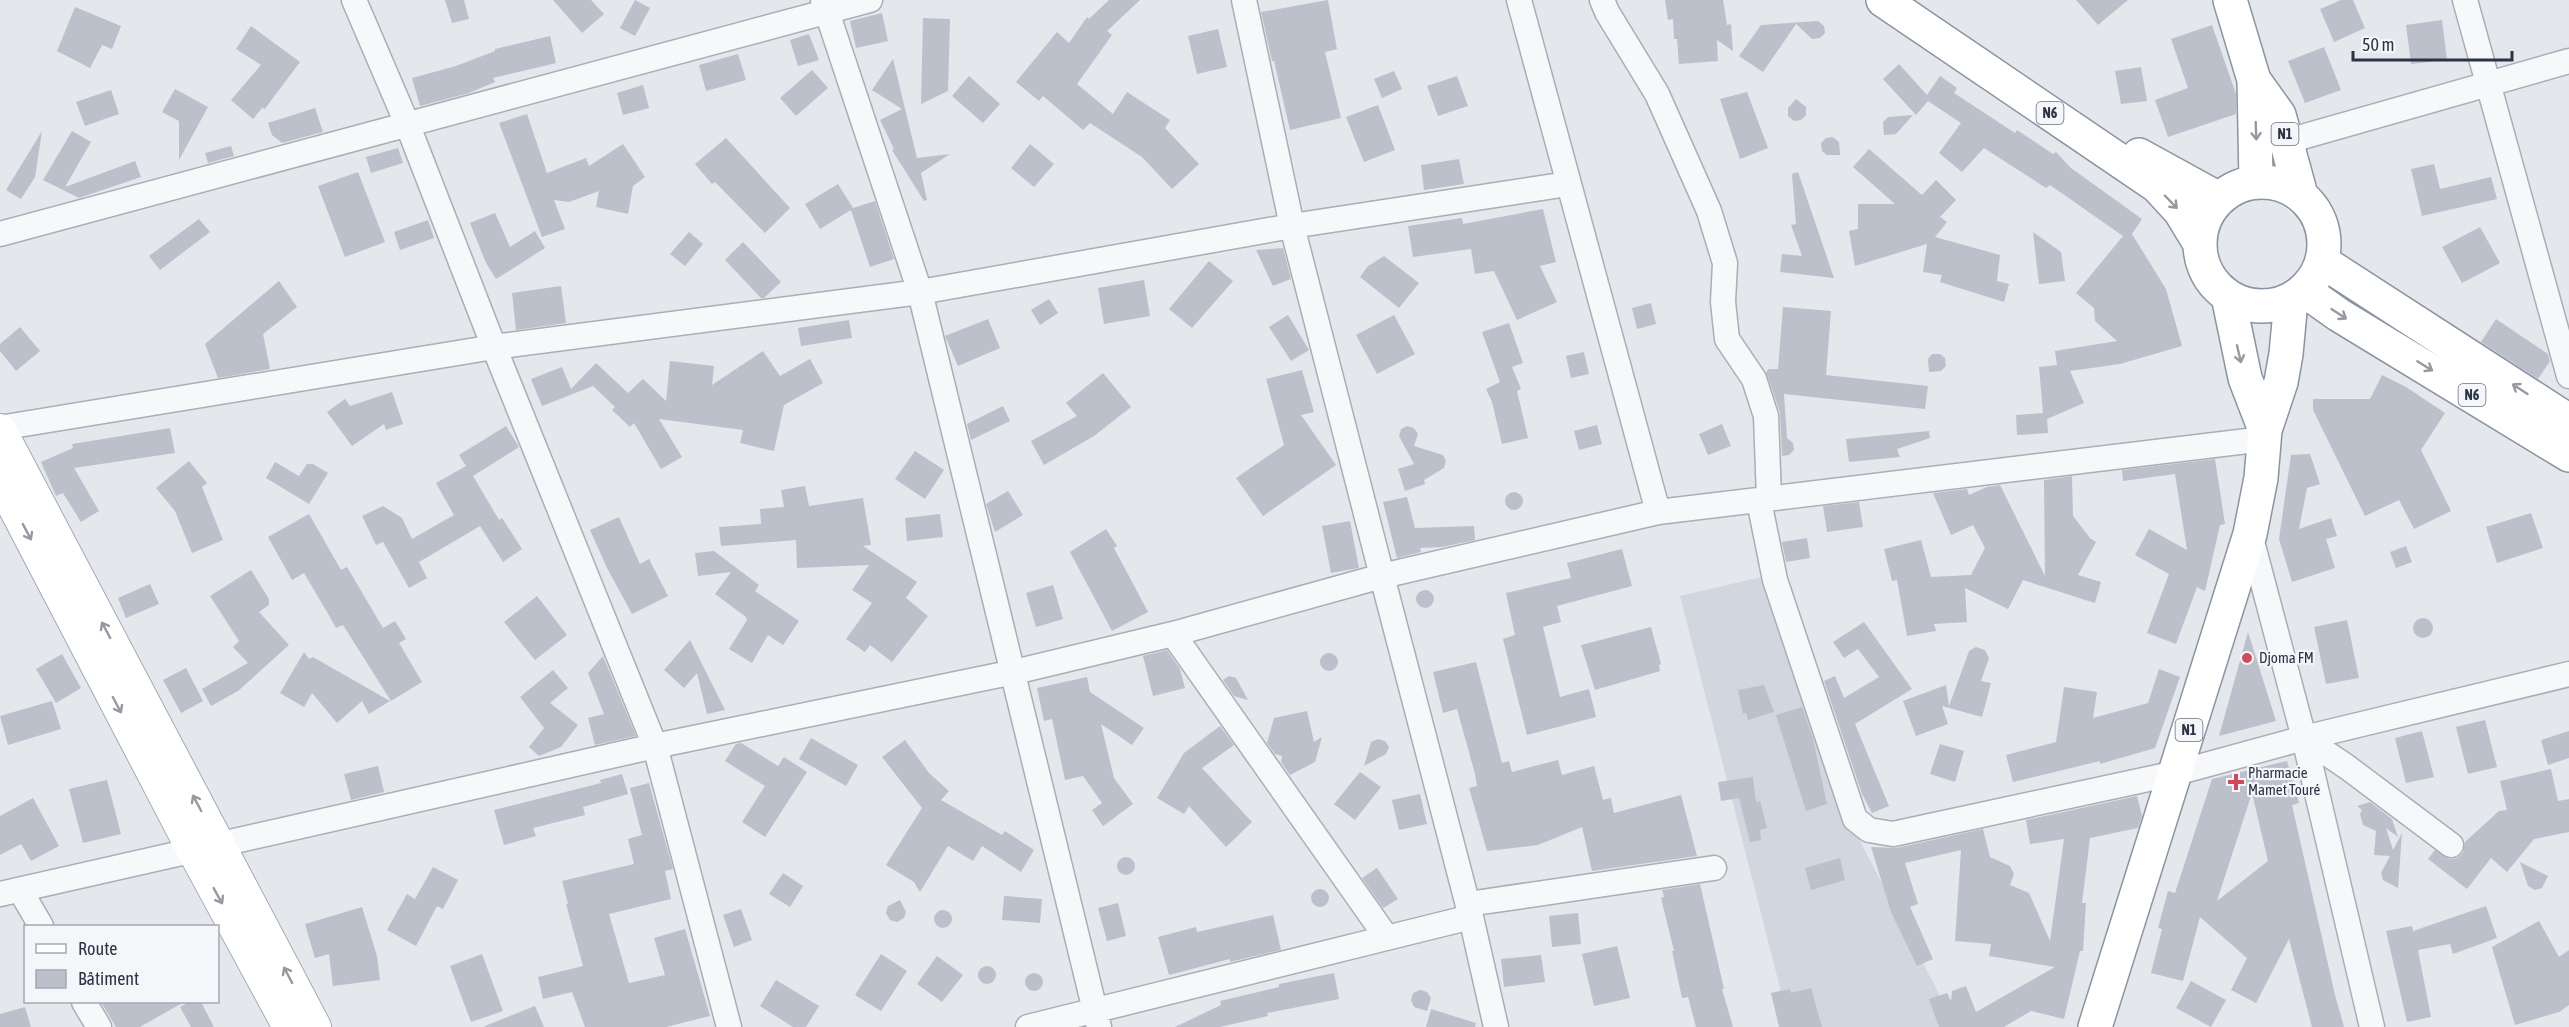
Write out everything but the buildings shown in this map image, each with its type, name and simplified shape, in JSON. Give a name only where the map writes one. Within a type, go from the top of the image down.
[{"type":"highway","name":"N6","points":[[1883,0],[2157,186],[2180,211],[2200,244]]},
{"type":"highway","name":"N6","points":[[1915,0],[2143,157],[2219,199]]},
{"type":"highway","name":"N1","points":[[2230,0],[2254,80],[2256,182]]},
{"type":"highway","name":"N1","points":[[2095,1027],[2250,534],[2261,478],[2264,434],[2281,382],[2298,295],[2319,272],[2323,262],[2325,237],[2317,214],[2301,195],[2279,115],[2254,80]]},
{"type":"highway","points":[[2298,295],[2275,306],[2261,307],[2247,305],[2228,296],[2213,282],[2203,265],[2200,244],[2202,228],[2209,212],[2219,199],[2236,188],[2256,182],[2272,183],[2287,187],[2301,195]]},
{"type":"highway","name":"N6","points":[[2323,262],[2569,421]]},
{"type":"highway","name":"N6","points":[[2298,295],[2339,315],[2569,455]]},
{"type":"highway","name":"N1","points":[[2228,296],[2245,378],[2264,434]]},
{"type":"main road","points":[[0,429],[206,847],[290,1027]]},
{"type":"main road","points":[[0,480],[206,847],[315,1027]]},
{"type":"street","points":[[354,0],[408,126],[494,347],[655,746],[729,1027]]},
{"type":"street","points":[[0,234],[408,126],[825,6],[870,0]]},
{"type":"street","points":[[1244,0],[1292,225],[1469,911],[1496,1027]]},
{"type":"street","points":[[1519,0],[1658,512]]},
{"type":"street","points":[[1602,0],[1657,94],[1709,211],[1725,263],[1723,302],[1727,339],[1754,380],[1766,416],[1763,500],[1775,580],[1855,819],[1869,830],[1893,834],[2176,773],[2304,738],[2569,674]]},
{"type":"street","points":[[2465,0],[2486,83],[2569,376]]},
{"type":"street","points":[[825,6],[920,291],[1096,1018]]},
{"type":"street","points":[[2288,141],[2569,61]]},
{"type":"street","points":[[0,429],[494,347],[920,291],[1292,225],[1568,184]]},
{"type":"street","points":[[39,925],[10,892],[655,746],[1014,672],[1173,634],[1382,576],[1658,512],[2264,434]]},
{"type":"street","points":[[2250,534],[2304,738],[2372,1027]]},
{"type":"street","points":[[1173,634],[1387,938]]},
{"type":"street","points":[[2304,738],[2347,767],[2451,845]]},
{"type":"street","points":[[1028,1027],[1096,1018],[1387,938],[1469,911],[1714,868]]},
{"type":"street","points":[[85,1003],[99,1027]]},
{"type":"shaded area","points":[[1779,573],[1858,837],[1956,1027],[1790,1027],[1680,596]]},
{"type":"place","name":"Djoma FM","points":[[2247,658]]},
{"type":"place","name":"Pharmacie Mamet Touré","points":[[2236,782]]}]
